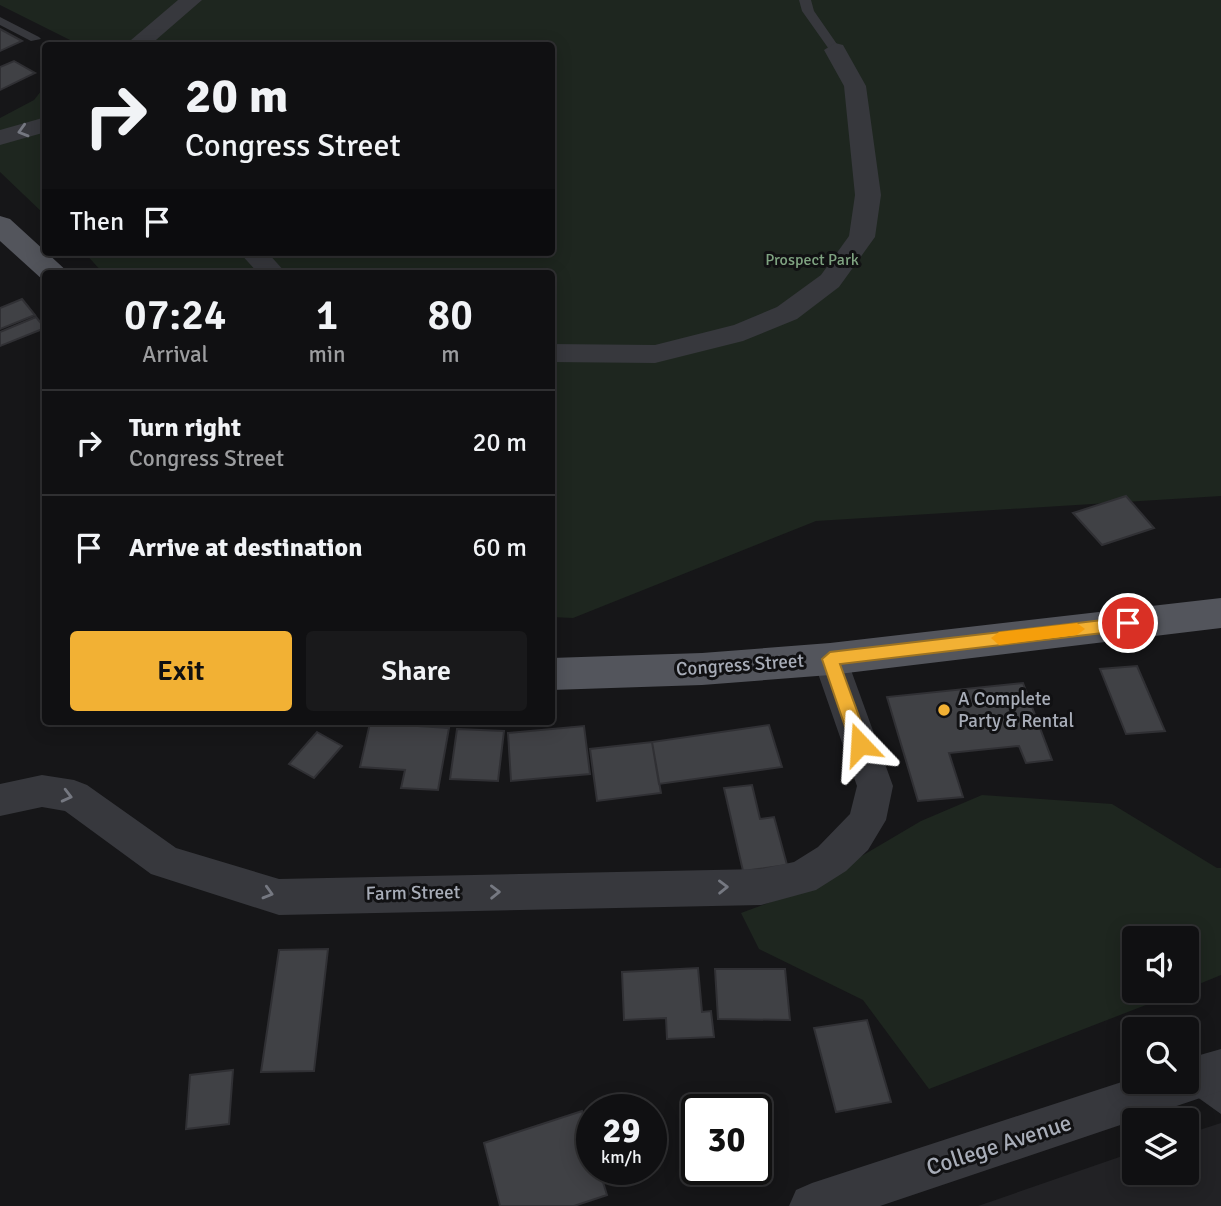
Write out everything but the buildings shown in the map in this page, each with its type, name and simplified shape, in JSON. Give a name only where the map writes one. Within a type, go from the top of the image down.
[{"type":"main road","points":[[0,225],[51,270]]},
{"type":"main road","name":"Congress Street","points":[[555,674],[702,669],[830,659],[1221,613]]},
{"type":"street","points":[[140,42],[191,0]]},
{"type":"street","points":[[555,353],[655,354],[731,335],[788,313],[830,281],[862,237],[868,195],[855,86],[835,50]]},
{"type":"street","points":[[0,138],[42,125]]},
{"type":"street","points":[[0,156],[42,143]]},
{"type":"street","points":[[256,256],[270,270]]},
{"type":"street","name":"Farm Street","points":[[0,800],[42,791],[74,796],[165,862],[279,897],[761,887],[802,878],[844,848],[867,820],[875,786],[830,659]]},
{"type":"street","name":"College Avenue","points":[[812,1206],[1201,1083]]},
{"type":"lane","points":[[805,0],[808,10],[835,50]]},
{"type":"lane","points":[[0,20],[35,39]]},
{"type":"shaded area","points":[[1221,1123],[1221,1206],[978,1206],[1122,1156],[1122,1185],[1199,1185],[1199,1130]]},
{"type":"green space","name":"Prospect Park","points":[[0,0],[1221,0],[1221,496],[816,521],[573,618],[555,617],[555,270],[100,270],[88,256],[555,256],[555,42],[74,42],[0,5]]},
{"type":"green space","points":[[42,90],[42,212],[0,172],[0,118],[34,100]]},
{"type":"green space","points":[[982,795],[1112,804],[1221,868],[1221,975],[1199,984],[1199,926],[1122,926],[1122,1003],[1151,1003],[929,1089],[863,1000],[759,949],[741,913],[804,890],[921,821]]},
{"type":"slow traffic","points":[[999,638],[1077,629]]},
{"type":"place","name":"A Complete Party & Rental","points":[[944,710]]},
{"type":"route","points":[[860,744],[830,659],[1128,623]]}]
